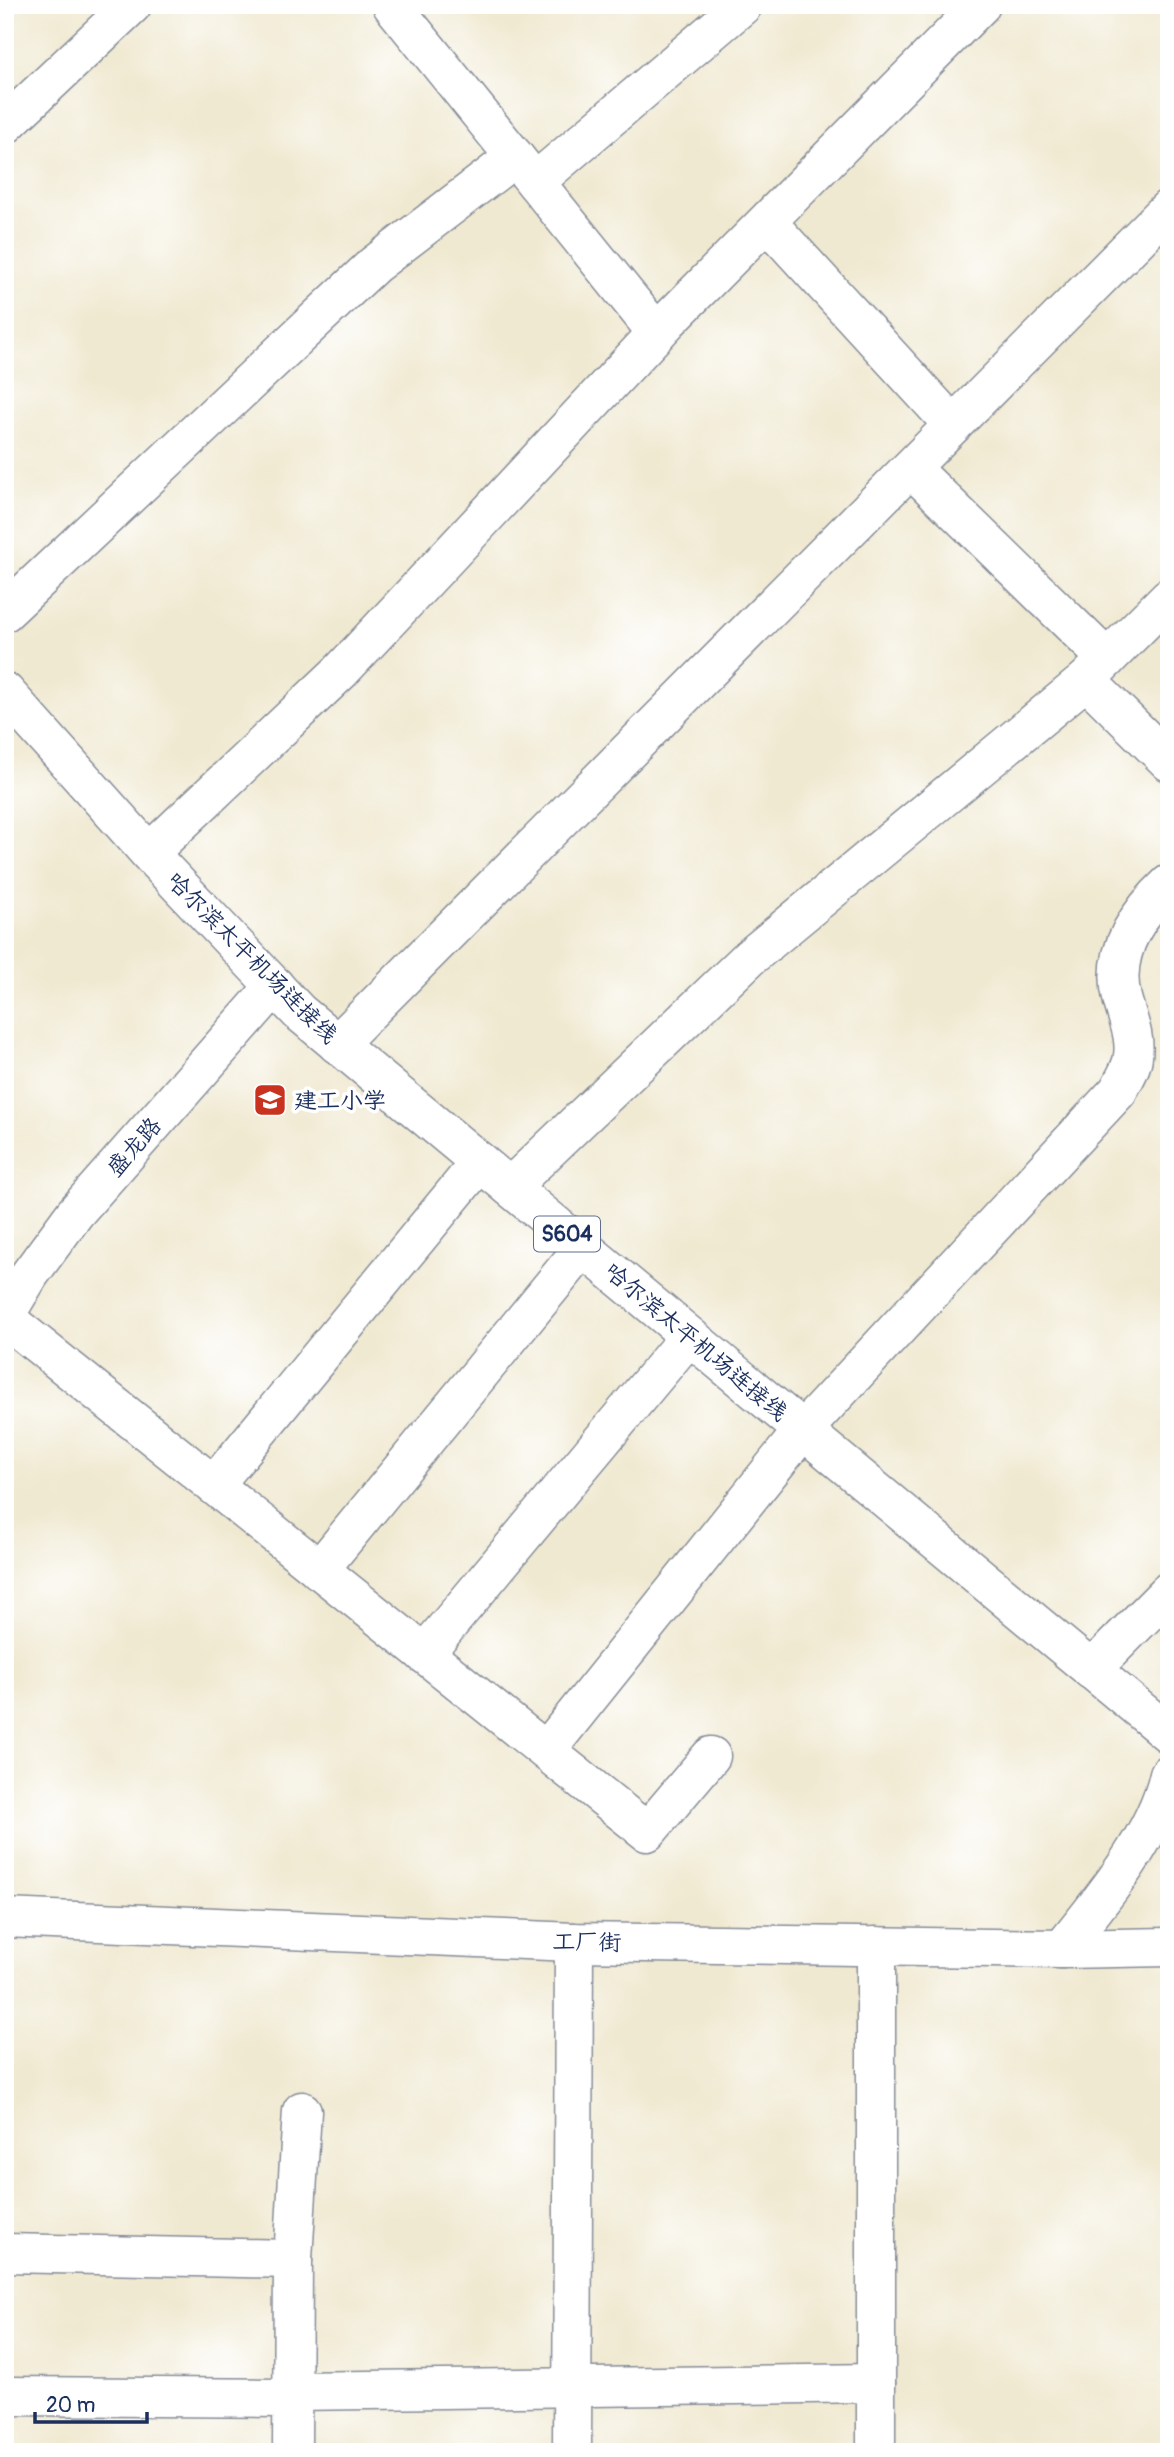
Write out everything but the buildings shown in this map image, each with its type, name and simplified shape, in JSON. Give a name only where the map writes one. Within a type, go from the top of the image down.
[{"type":"street","points":[[5,125],[132,5]]},
{"type":"street","points":[[392,5],[657,333]]},
{"type":"street","points":[[5,612],[374,265],[525,170],[743,5]]},
{"type":"street","points":[[149,853],[341,671],[657,333],[981,5]]},
{"type":"street","points":[[337,1044],[1169,208]]},
{"type":"street","points":[[767,222],[953,425]]},
{"type":"street","points":[[911,468],[1097,669],[1169,762]]},
{"type":"street","points":[[510,1187],[748,958],[1097,669],[1169,597]]},
{"type":"street","name":"哈尔滨太平机场连接线","points":[[5,692],[149,853],[299,1012],[1169,1734]]},
{"type":"street","points":[[546,1751],[803,1430],[1118,1091],[1133,1059],[1133,1035],[1121,996],[1118,967],[1126,939],[1150,902],[1169,884]]},
{"type":"street","name":"盛龙路","points":[[5,1317],[30,1274],[75,1213],[275,986]]},
{"type":"street","points":[[214,1485],[480,1163]]},
{"type":"street","points":[[319,1570],[583,1248]]},
{"type":"street","points":[[5,1317],[647,1832],[711,1756]]},
{"type":"street","points":[[424,1654],[690,1336]]},
{"type":"street","points":[[1091,1670],[1169,1591]]},
{"type":"street","points":[[1062,1949],[1102,1900],[1134,1851],[1164,1796],[1169,1774]]},
{"type":"street","name":"工厂街","points":[[5,1918],[574,1942],[1062,1949],[1169,1947]]},
{"type":"street","points":[[572,2452],[574,1942]]},
{"type":"street","points":[[876,1947],[876,2452]]},
{"type":"street","points":[[292,2452],[293,2259],[302,2111]]},
{"type":"street","points":[[5,2253],[293,2259]]},
{"type":"street","points":[[5,2396],[293,2395],[876,2383]]},
{"type":"place","name":"建工小学","points":[[270,1100]]}]
